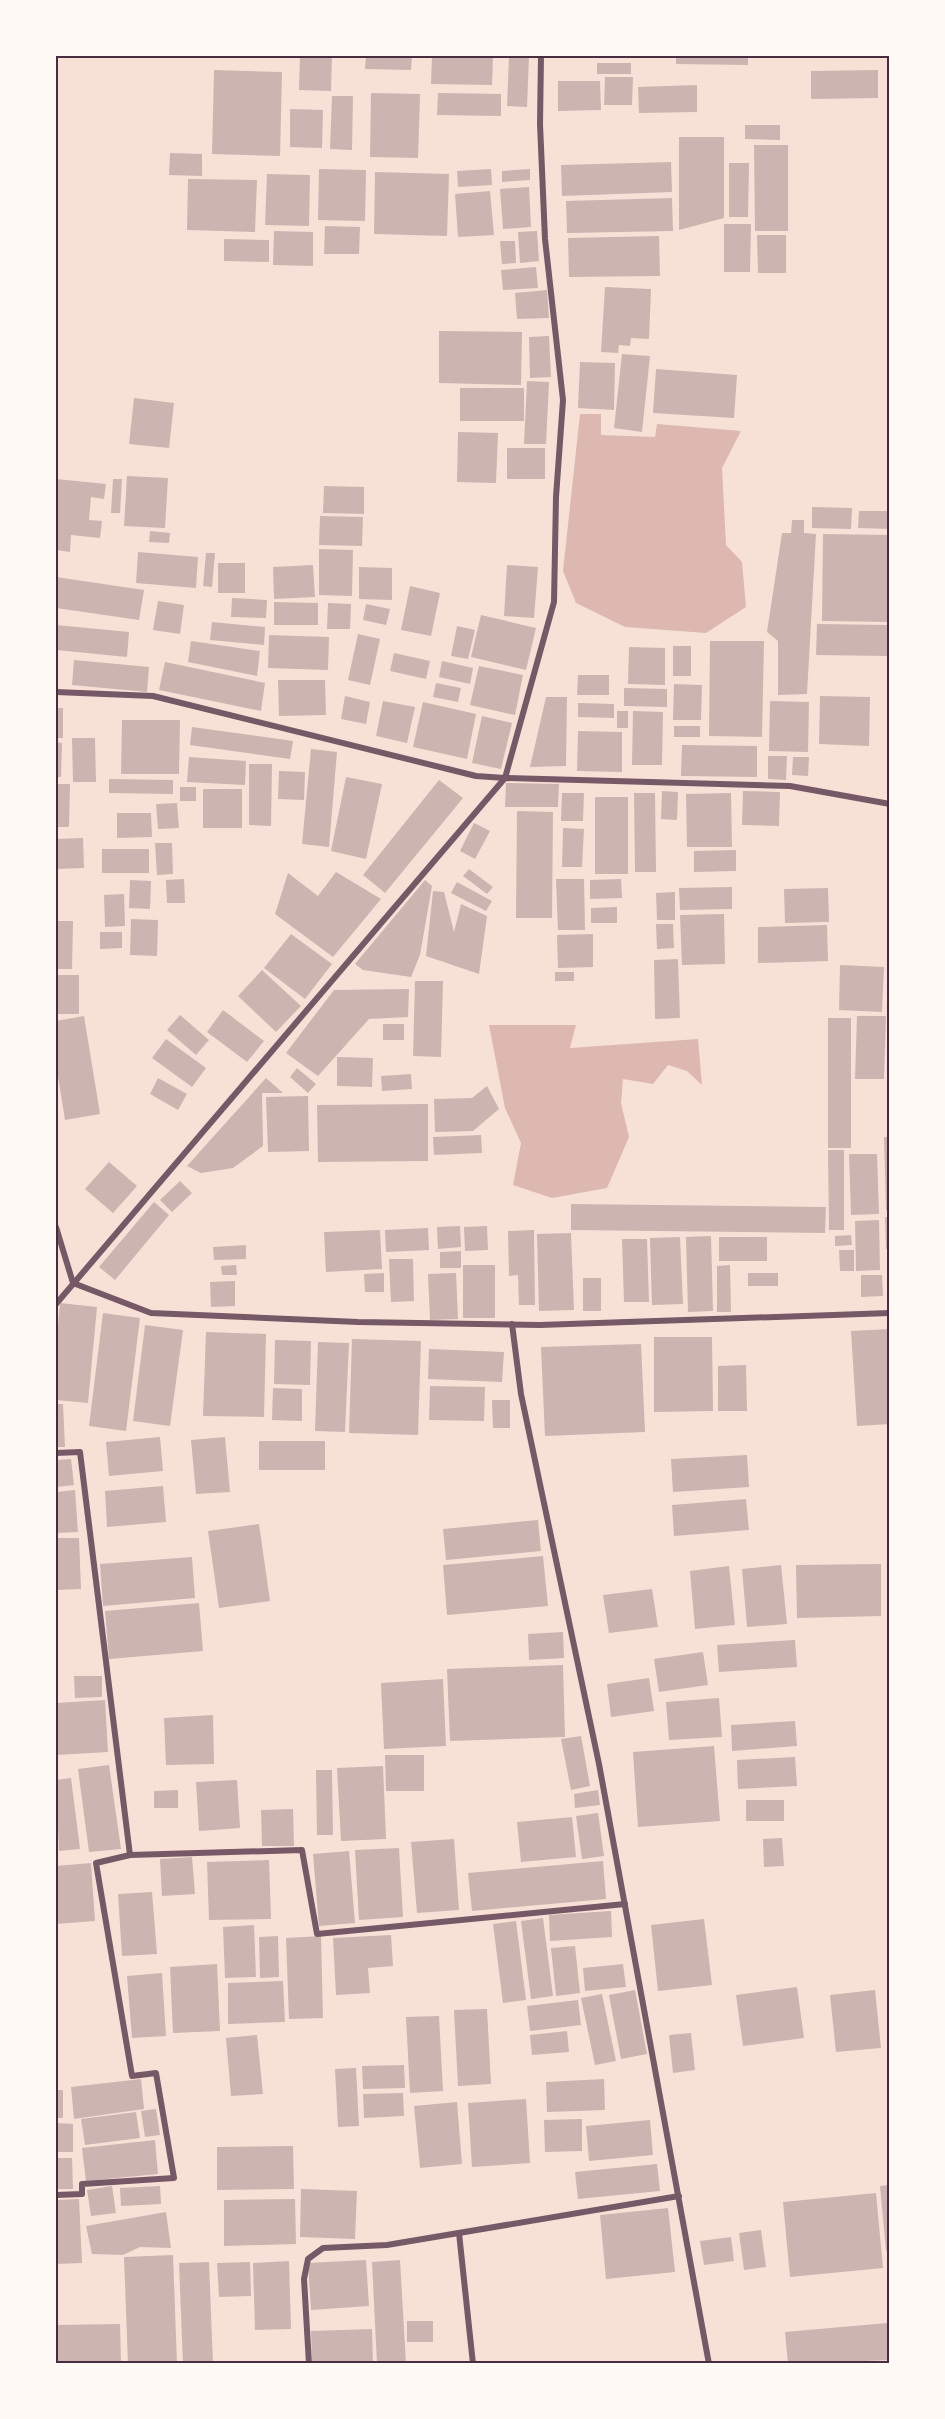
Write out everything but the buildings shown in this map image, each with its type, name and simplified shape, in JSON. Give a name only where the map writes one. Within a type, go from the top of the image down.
[{"type":"street","points":[[56,1304],[505,778],[554,602],[556,497],[563,400],[544,239],[540,124],[541,56]]},
{"type":"street","points":[[56,692],[153,696],[476,776],[790,786],[890,804]]},
{"type":"street","points":[[56,1227],[73,1283]]},
{"type":"street","points":[[73,1283],[151,1313],[358,1322],[512,1324],[890,1313]]},
{"type":"street","points":[[512,1324],[521,1394],[599,1764],[709,2364]]},
{"type":"street","points":[[56,1454],[80,1452],[130,1855]]},
{"type":"street","points":[[56,2195],[81,2194],[81,2184],[174,2178],[156,2073],[132,2076],[96,1863],[130,1855],[302,1850],[317,1934],[625,1904]]},
{"type":"street","points":[[309,2364],[304,2279],[308,2259],[323,2248],[387,2245],[679,2196]]},
{"type":"street","points":[[459,2233],[473,2364]]},
{"type":"shaded area","points":[[580,414],[601,414],[601,435],[655,437],[657,424],[741,431],[722,468],[726,545],[742,562],[746,607],[706,633],[625,627],[576,603],[563,571]]},
{"type":"shaded area","points":[[489,1025],[576,1025],[570,1048],[698,1039],[702,1085],[687,1071],[668,1065],[653,1084],[623,1079],[621,1103],[629,1137],[607,1188],[552,1198],[513,1185],[521,1143],[505,1108]]}]
